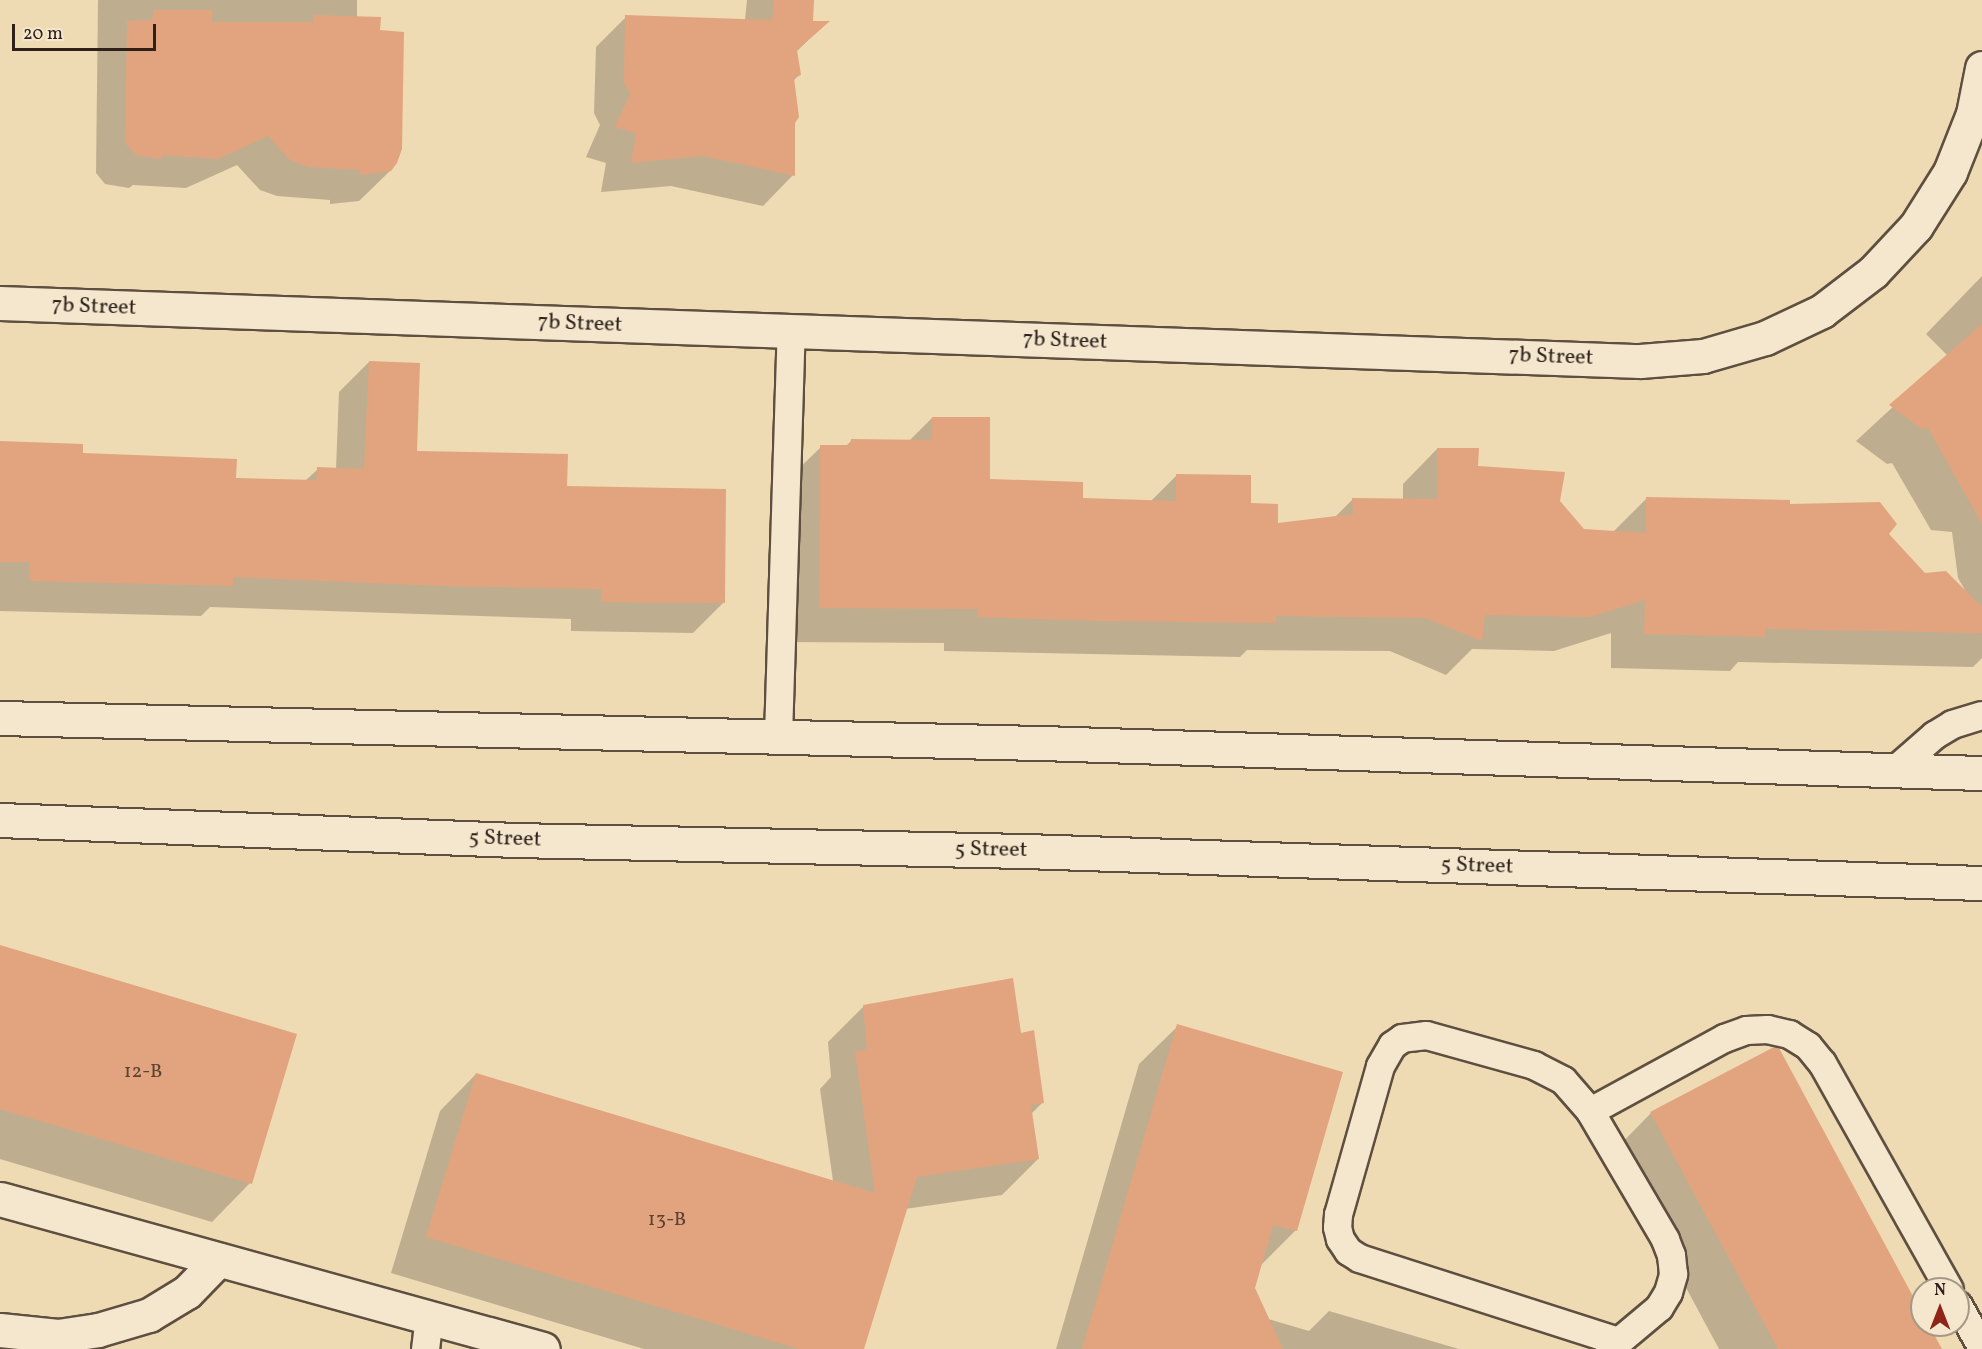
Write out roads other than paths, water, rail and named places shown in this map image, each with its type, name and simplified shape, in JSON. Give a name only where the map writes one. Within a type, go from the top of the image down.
[{"type":"street","name":"7b Street","points":[[0,303],[1640,361],[1703,356],[1765,338],[1822,311],[1873,272],[1916,226],[1950,172],[1973,114],[1982,68]]},
{"type":"street","points":[[0,718],[778,736],[1982,773]]},
{"type":"street","name":"5 Street","points":[[0,820],[515,840],[1037,851],[1982,883]]},
{"type":"street","points":[[0,1199],[543,1349]]},
{"type":"street","points":[[0,1330],[58,1336],[98,1330],[150,1315],[187,1292],[218,1260]]},
{"type":"lane","points":[[778,736],[791,331]]},
{"type":"lane","points":[[1894,770],[1934,735],[1952,724],[1982,716]]},
{"type":"lane","points":[[1590,1111],[1724,1038],[1746,1030],[1767,1029],[1789,1034],[1808,1046],[1822,1063],[1942,1277]]},
{"type":"lane","points":[[1426,1035],[1534,1065],[1563,1080],[1590,1111],[1665,1239],[1671,1256],[1671,1283],[1659,1307],[1613,1345],[1359,1258],[1348,1251],[1340,1239],[1337,1227],[1380,1066],[1392,1045],[1402,1038],[1426,1035]]},
{"type":"lane","points":[[425,1349],[429,1317]]},
{"type":"lane","points":[[1970,1326],[1982,1348]]}]
